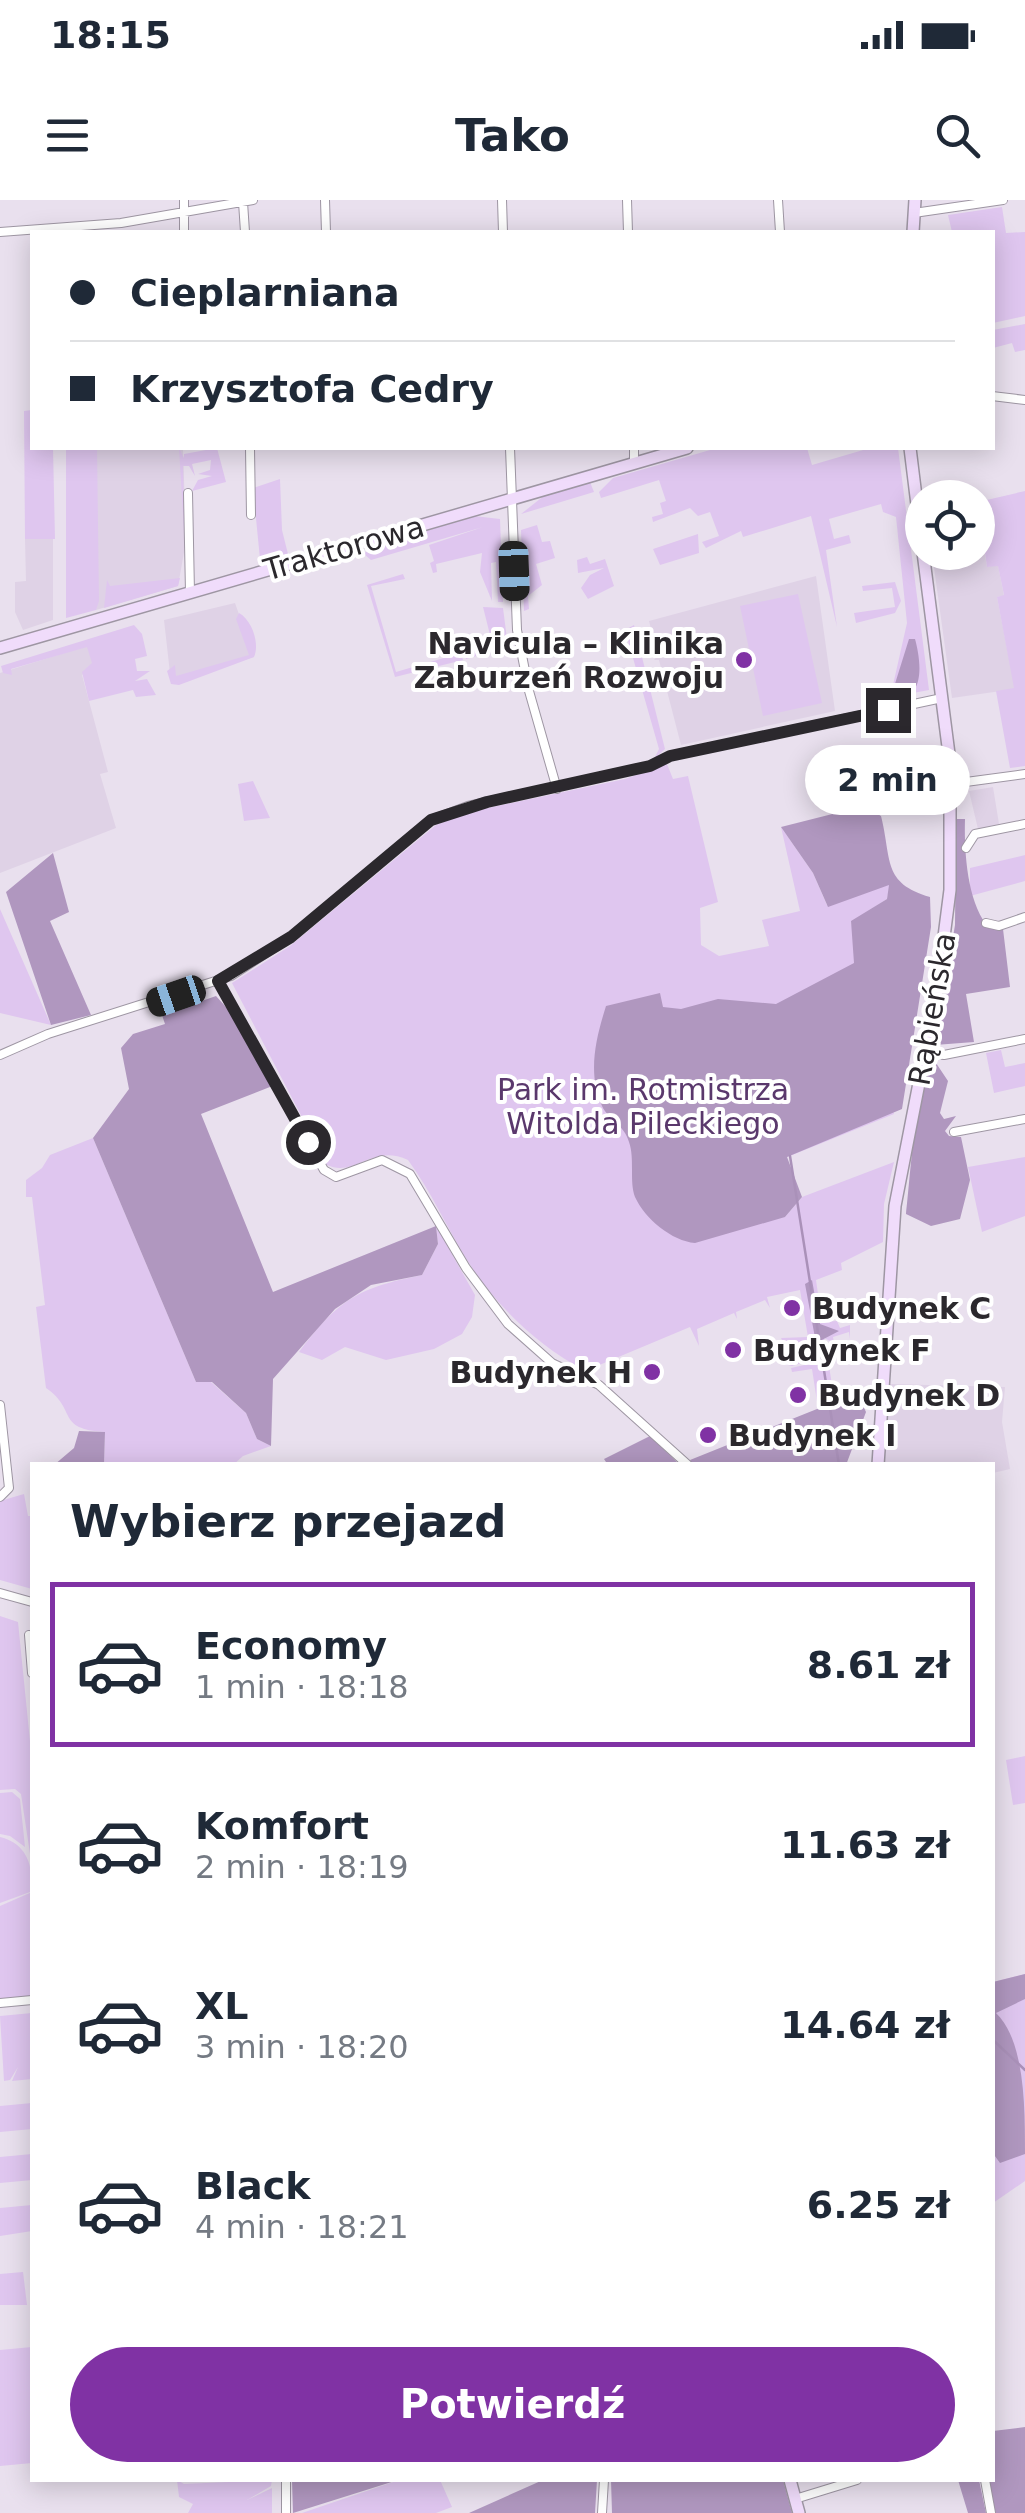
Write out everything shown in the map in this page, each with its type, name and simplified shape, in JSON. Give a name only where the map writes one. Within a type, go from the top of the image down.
[{"type":"street","points":[[184,200],[184,230]]},
{"type":"street","points":[[324,200],[326,230]]},
{"type":"street","points":[[502,200],[503,230]]},
{"type":"street","points":[[627,200],[628,230]]},
{"type":"street","points":[[778,200],[780,230]]},
{"type":"street","points":[[914,206],[1003,200]]},
{"type":"street","points":[[60,230],[184,214],[248,201],[244,230]]},
{"type":"street","points":[[0,232],[30,231]]},
{"type":"street","points":[[995,396],[1025,400]]},
{"type":"street","points":[[250,450],[251,515]]},
{"type":"street","points":[[510,450],[520,654],[558,788]]},
{"type":"street","points":[[634,450],[634,463]]},
{"type":"street","name":"Traktorowa","points":[[0,648],[680,450]]},
{"type":"street","name":"Rąbieńska","points":[[910,450],[914,480]]},
{"type":"street","points":[[188,493],[190,592]]},
{"type":"street","name":"Rąbieńska","points":[[878,1462],[894,1215],[948,921],[951,784],[926,570]]},
{"type":"street","points":[[0,1055],[48,1034],[218,981],[291,937],[431,820],[468,806],[650,766],[670,756],[943,698]]},
{"type":"street","points":[[951,784],[1025,774]]},
{"type":"street","points":[[966,848],[974,834],[1025,824]]},
{"type":"street","points":[[986,923],[999,926],[1025,917]]},
{"type":"street","points":[[218,981],[324,1170],[339,1176],[382,1160],[404,1169],[466,1268],[508,1324],[552,1363],[598,1384],[685,1462]]},
{"type":"street","points":[[925,1052],[944,1055],[1025,1039]]},
{"type":"street","points":[[954,1132],[1025,1119]]},
{"type":"street","points":[[0,1405],[9,1488],[0,1497]]},
{"type":"street","points":[[0,1593],[30,1601]]},
{"type":"street","points":[[29,1635],[30,1648]]},
{"type":"street","points":[[0,2003],[30,2000]]},
{"type":"street","points":[[286,2482],[286,2513]]},
{"type":"street","points":[[602,2513],[604,2482]]},
{"type":"street","points":[[790,2482],[799,2513]]},
{"type":"street","points":[[795,2500],[851,2482]]},
{"type":"street","points":[[985,2482],[991,2513]]},
{"type":"shaded area","points":[[97,450],[183,450],[186,541],[178,586],[96,610]]},
{"type":"shaded area","points":[[25,539],[53,539],[53,620],[23,630],[15,612],[15,582],[26,581]]},
{"type":"shaded area","points":[[998,565],[1004,596],[997,597],[1015,689],[952,698],[934,570],[995,570]]},
{"type":"shaded area","name":"Navicula – Klinika Zaburzeń Rozwoju","points":[[816,576],[835,711],[681,745],[659,660],[654,660],[658,655],[649,621]]},
{"type":"shaded area","points":[[235,603],[254,657],[171,682],[164,620]]},
{"type":"shaded area","points":[[90,645],[93,664],[82,675],[108,772],[100,774],[116,828],[0,873],[0,673]]},
{"type":"shaded area","points":[[993,787],[999,824],[978,829],[969,791]]},
{"type":"shaded area","points":[[890,1384],[1005,1387],[1002,1422],[1010,1469],[995,1473],[995,1462],[884,1462]]},
{"type":"green space","points":[[1002,207],[1006,233],[1025,232],[1025,316],[995,323],[995,230],[952,230],[948,215]]},
{"type":"green space","points":[[1025,324],[1025,350],[1015,352],[1012,343],[995,347],[995,330]]},
{"type":"green space","points":[[30,410],[30,450],[53,450],[55,539],[25,539],[24,411]]},
{"type":"green space","points":[[66,450],[97,450],[99,601],[96,610],[66,618]]},
{"type":"green space","points":[[179,450],[184,458],[184,454],[218,450],[226,482],[192,491],[198,480],[212,476],[198,474],[210,470],[211,460],[192,464],[195,476],[189,466],[183,466],[185,549]]},
{"type":"green space","points":[[710,450],[808,450],[812,465],[863,450],[898,450],[905,503],[905,570],[914,570],[929,690],[870,701],[869,695],[879,685],[893,685],[907,623],[896,517],[883,512],[881,504],[829,519],[834,539],[849,535],[851,543],[826,550],[837,627],[811,516],[743,537],[741,531],[706,548],[702,542],[719,536],[710,512],[698,516],[690,508],[653,522],[652,517],[663,514],[660,503],[666,501],[659,480],[601,498],[599,492],[613,478]]},
{"type":"green space","points":[[280,479],[282,530],[288,554],[260,559],[253,488]]},
{"type":"green space","points":[[590,482],[594,492],[521,514],[545,495]]},
{"type":"green space","points":[[1025,491],[1025,766],[1010,768],[996,691],[1014,688],[997,597],[1004,595],[995,566],[995,498]]},
{"type":"green space","points":[[474,516],[500,519],[503,602],[498,602],[496,562],[491,563],[492,601],[480,572],[482,553],[436,564],[437,572],[433,573],[430,563],[434,561],[429,545],[483,527],[371,560],[364,554],[373,545]]},
{"type":"green space","points":[[537,525],[542,542],[550,541],[555,558],[536,564],[542,585],[528,596],[529,609],[524,611],[521,530]]},
{"type":"green space","points":[[698,534],[699,553],[660,565],[653,549]]},
{"type":"green space","points":[[587,557],[590,564],[605,559],[614,586],[588,599],[581,588],[590,575],[604,568],[578,573],[577,560]]},
{"type":"green space","points":[[403,574],[405,579],[371,586],[396,672],[461,653],[463,660],[395,677],[367,585]]},
{"type":"green space","points":[[180,578],[178,586],[104,608],[107,580],[110,586]]},
{"type":"green space","points":[[895,582],[901,601],[895,613],[856,623],[854,613],[895,607],[892,588],[863,591],[862,586]]},
{"type":"green space","points":[[798,594],[822,703],[763,716],[740,606]]},
{"type":"green space","points":[[483,607],[503,608],[508,647],[466,659],[464,652],[492,643]]},
{"type":"green space","points":[[239,613],[254,633],[254,657],[179,685],[171,684],[167,671],[175,665],[176,676],[249,655],[236,619]]},
{"type":"green space","points":[[134,625],[142,634],[147,656],[135,659],[137,671],[150,671],[135,681],[147,679],[156,695],[136,697],[133,690],[89,701],[82,672],[92,663],[87,647],[11,669],[12,675],[3,673],[1,666]]},
{"type":"green space","points":[[634,625],[665,749],[654,759],[659,749],[625,630]]},
{"type":"green space","points":[[909,639],[915,639],[919,658],[919,679],[914,690],[875,696],[883,685],[894,687]]},
{"type":"green space","name":"Park im. Rotmistrza Witolda Pileckiego","points":[[667,764],[673,779],[688,776],[718,902],[700,908],[701,945],[719,956],[769,946],[762,920],[800,911],[781,827],[813,873],[827,905],[890,884],[887,899],[851,922],[894,1114],[649,1213],[785,1217],[802,1197],[894,1162],[884,1204],[883,1242],[841,1263],[842,1270],[816,1280],[822,1322],[837,1321],[840,1328],[850,1325],[850,1339],[849,1332],[833,1337],[834,1343],[824,1338],[825,1344],[783,1342],[781,1338],[808,1337],[800,1290],[767,1297],[770,1308],[765,1300],[736,1312],[737,1319],[734,1313],[697,1329],[699,1346],[690,1327],[585,1371],[534,1337],[492,1294],[467,1260],[408,1160],[384,1155],[346,1167],[327,1165],[232,983],[290,946],[436,825],[469,812],[625,779]]},
{"type":"green space","points":[[253,781],[270,818],[244,821],[238,784]]},
{"type":"green space","name":"Park im. Rotmistrza Witolda Pileckiego","points":[[864,806],[881,816],[896,877],[930,897],[931,927],[902,1109],[787,1157],[802,1197],[785,1217],[695,1243],[677,1238],[660,1228],[635,1197],[629,1142],[597,1094],[595,1056],[606,1006],[660,993],[663,1007],[681,1009],[718,999],[776,1004],[854,963],[851,921],[887,899],[889,885],[828,907],[813,873],[781,827]]},
{"type":"green space","points":[[956,819],[965,819],[966,862],[976,906],[990,929],[1003,929],[1010,987],[966,994],[974,1042],[935,1045],[955,925]]},
{"type":"green space","points":[[53,853],[69,912],[50,921],[91,1015],[51,1025],[6,892]]},
{"type":"green space","points":[[1025,855],[1025,881],[970,896],[970,868]]},
{"type":"green space","points":[[0,909],[51,1025],[0,1013]]},
{"type":"green space","points":[[216,996],[234,1016],[275,1085],[201,1114],[273,1292],[436,1226],[438,1244],[422,1275],[371,1285],[335,1309],[273,1379],[271,1446],[257,1439],[246,1413],[212,1382],[196,1382],[93,1138],[129,1089],[121,1048],[133,1034],[165,1024],[162,1015]]},
{"type":"green space","points":[[1001,1050],[1005,1067],[1025,1063],[1025,1086],[994,1093],[986,1053]]},
{"type":"green space","points":[[936,1063],[948,1081],[940,1113],[944,1119],[956,1116],[945,1131],[949,1136],[961,1137],[970,1180],[960,1219],[931,1226],[906,1214],[918,1109]]},
{"type":"green space","points":[[93,1138],[196,1382],[211,1382],[246,1413],[257,1439],[271,1446],[236,1462],[104,1462],[105,1432],[73,1423],[56,1396],[46,1388],[36,1307],[45,1305],[32,1197],[26,1197],[26,1180],[42,1168],[50,1155]]},
{"type":"green space","points":[[1025,1157],[1025,1216],[982,1232],[968,1167]]},
{"type":"green space","points":[[436,1226],[475,1295],[472,1317],[462,1334],[434,1349],[386,1360],[345,1347],[322,1360],[299,1352],[326,1319],[352,1298],[381,1285],[422,1275],[438,1244]]},
{"type":"green space","points":[[812,1280],[820,1324],[839,1331],[816,1343],[805,1284]]},
{"type":"green space","points":[[845,1348],[841,1352],[851,1355],[828,1360],[833,1391],[856,1386],[857,1393],[818,1408],[812,1369],[792,1372],[791,1368],[822,1361],[827,1355],[812,1360],[813,1353]]},
{"type":"green space","points":[[789,1357],[811,1360],[792,1366],[784,1364],[790,1363]]},
{"type":"green space","points":[[857,1393],[866,1412],[847,1462],[690,1460]]},
{"type":"green space","points":[[79,1431],[105,1432],[104,1462],[58,1462],[74,1448]]},
{"type":"green space","points":[[650,1436],[677,1462],[606,1462],[604,1459]]},
{"type":"green space","points":[[24,1494],[30,1516],[30,1588],[0,1580],[0,1501]]},
{"type":"green space","points":[[0,1616],[18,1622],[30,1741],[30,1854],[21,1794],[15,1789],[0,1790]]},
{"type":"green space","points":[[1025,1756],[1025,1803],[1013,1805],[1006,1760]]},
{"type":"green space","points":[[12,1792],[20,1799],[25,1847],[0,1834],[0,1793]]},
{"type":"green space","points":[[0,1837],[16,1844],[27,1857],[30,1892],[0,1903]]},
{"type":"green space","points":[[30,1893],[30,1996],[0,1999],[0,1906]]},
{"type":"green space","points":[[1025,1974],[1025,2181],[995,2202],[995,1982]]},
{"type":"green space","points":[[1025,1974],[1025,1999],[996,2013],[1013,2040],[1025,2116],[1025,2154],[1000,2163],[995,2156],[995,1982]]},
{"type":"green space","points":[[30,2013],[30,2079],[12,2081],[18,2067],[10,2080],[4,2081],[0,2016]]},
{"type":"green space","points":[[30,2103],[30,2129],[0,2132],[0,2106]]},
{"type":"green space","points":[[30,2154],[30,2180],[0,2183],[0,2157]]},
{"type":"green space","points":[[30,2205],[30,2231],[0,2236],[0,2208]]},
{"type":"green space","points":[[23,2272],[27,2305],[0,2305],[0,2274]]},
{"type":"green space","points":[[30,2347],[30,2463],[0,2466],[0,2350]]},
{"type":"green space","points":[[1025,2427],[1025,2513],[994,2513],[989,2482],[995,2482],[995,2431]]},
{"type":"green space","points":[[177,2482],[272,2482],[247,2500],[272,2488],[272,2513],[188,2513],[193,2504],[179,2497]]},
{"type":"green space","points":[[292,2482],[392,2482],[293,2513]]},
{"type":"green space","points":[[393,2482],[441,2482],[452,2507],[436,2513],[302,2513]]},
{"type":"green space","points":[[539,2482],[597,2482],[595,2513],[469,2513]]},
{"type":"green space","points":[[611,2482],[784,2482],[792,2513],[612,2513]]},
{"type":"green space","points":[[959,2482],[979,2482],[986,2513],[968,2513]]},
{"type":"waterway","points":[[790,1156],[839,1462]]},
{"type":"waterway","points":[[995,2042],[1025,2070]]},
{"type":"place","name":"Navicula – Klinika Zaburzeń Rozwoju","points":[[744,660]]},
{"type":"place","name":"Budynek C","points":[[792,1308]]},
{"type":"place","name":"Budynek F","points":[[733,1350]]},
{"type":"place","name":"Budynek H","points":[[652,1372]]},
{"type":"place","name":"Budynek D","points":[[798,1395]]},
{"type":"place","name":"Budynek I","points":[[708,1435]]},
{"type":"route","points":[[308,1142],[218,981],[291,937],[419,827],[468,806],[613,776],[657,764],[670,756],[888,710]]}]
